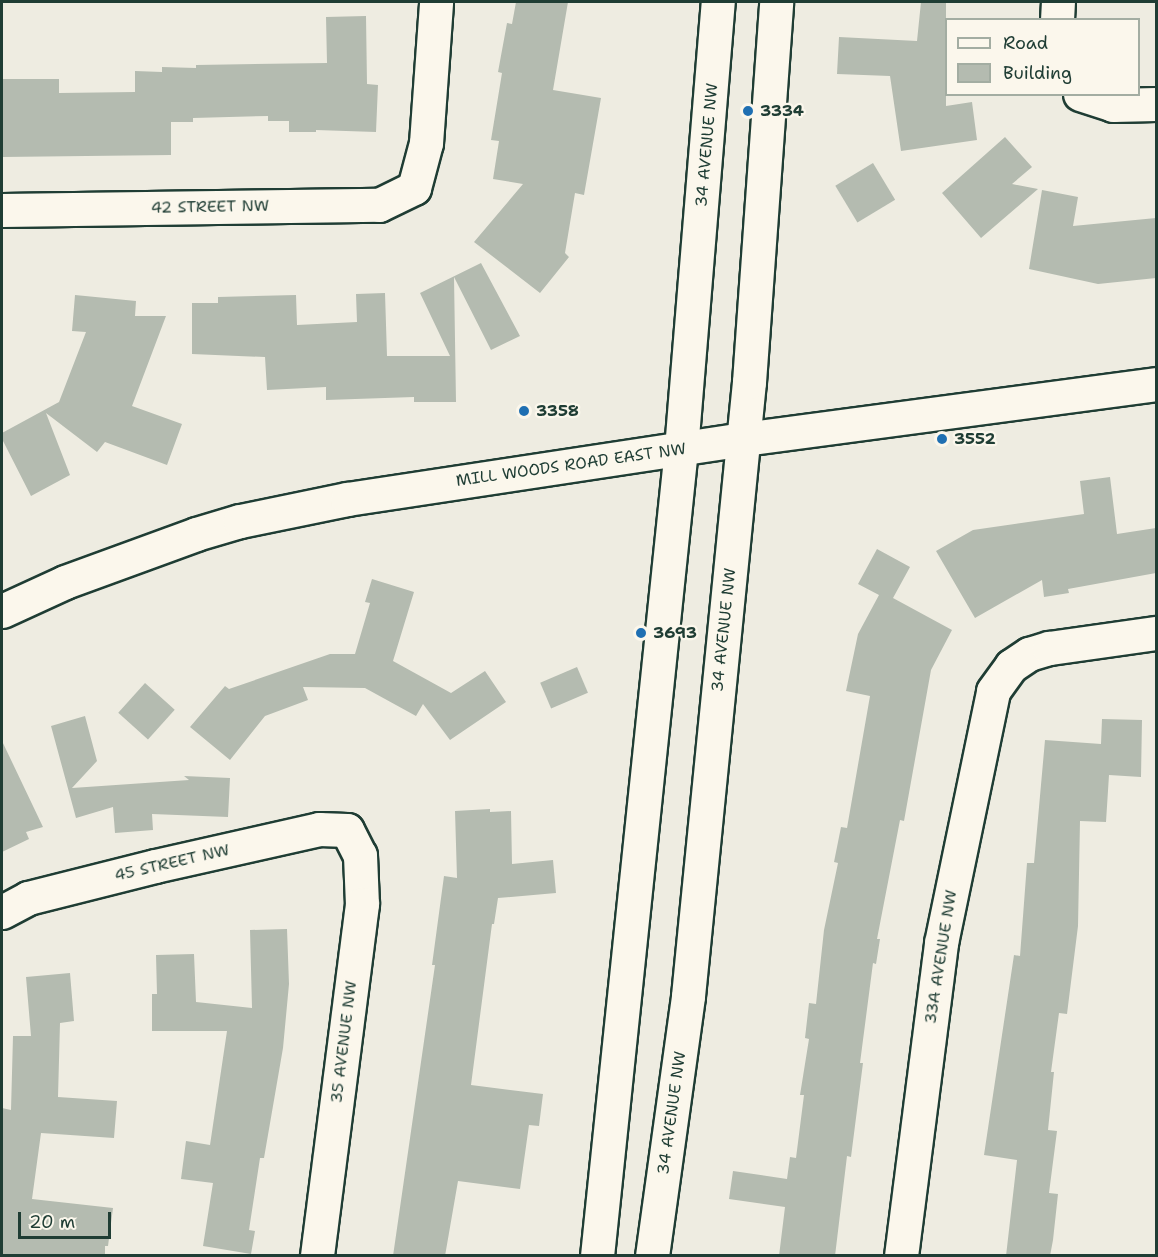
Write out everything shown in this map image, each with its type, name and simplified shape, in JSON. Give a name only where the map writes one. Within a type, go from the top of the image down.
[{"type":"street","name":"42 STREET NW","points":[[2,210],[379,205],[414,188],[426,143],[436,2]]},
{"type":"street","name":"34 AVENUE NW","points":[[597,1256],[681,449],[718,2]]},
{"type":"street","name":"34 AVENUE NW","points":[[652,1256],[688,996],[744,439],[776,2]]},
{"type":"street","points":[[1057,18],[1058,2]]},
{"type":"street","points":[[1086,96],[1113,105],[1156,104]]},
{"type":"street","name":"MILL WOODS ROAD EAST NW","points":[[2,611],[128,558],[240,521],[382,493],[744,439],[1156,384]]},
{"type":"street","name":"33A AVENUE NW","points":[[901,1256],[941,942],[993,691],[1011,666],[1029,654],[1049,648],[1156,633]]},
{"type":"street","name":"45 STREET NW","points":[[2,912],[28,898],[155,866],[319,829],[347,830]]},
{"type":"street","name":"35 AVENUE NW","points":[[317,1256],[362,904],[360,855],[347,830]]},
{"type":"building","points":[[516,2],[568,2],[553,90],[601,98],[584,195],[575,193],[565,253],[569,257],[540,293],[474,242],[523,184],[493,179],[499,141],[491,140],[502,73],[498,72],[507,23],[512,24]]},
{"type":"building","points":[[921,2],[946,2],[946,106],[972,102],[977,140],[901,151],[890,76],[837,74],[839,37],[917,41]]},
{"type":"building","points":[[366,16],[367,84],[378,85],[376,132],[316,130],[316,132],[289,132],[289,121],[268,121],[268,116],[193,118],[193,122],[171,122],[171,155],[2,157],[2,79],[59,79],[59,93],[135,92],[135,71],[162,72],[162,67],[196,68],[196,65],[327,63],[326,17]]},
{"type":"building","points":[[1005,137],[1032,167],[1012,184],[1038,189],[981,238],[942,193]]},
{"type":"building","points":[[873,163],[895,200],[857,223],[835,186]]},
{"type":"building","points":[[1042,190],[1078,197],[1073,226],[1156,218],[1156,278],[1098,284],[1029,269]]},
{"type":"building","points":[[481,263],[520,336],[491,350],[454,277],[456,402],[414,402],[414,397],[326,400],[326,387],[267,390],[265,357],[192,354],[192,303],[218,303],[218,297],[296,295],[297,325],[357,322],[356,294],[385,293],[387,356],[450,356],[420,293]]},
{"type":"building","points":[[75,295],[136,301],[135,316],[166,316],[132,406],[182,424],[167,465],[105,442],[97,452],[46,413],[70,475],[31,496],[2,439],[2,433],[59,402],[86,332],[72,331]]},
{"type":"building","points":[[1110,477],[1117,534],[1156,528],[1156,573],[1068,589],[1069,593],[1044,597],[1042,580],[975,618],[936,551],[973,530],[1084,514],[1080,481]]},
{"type":"building","points":[[877,549],[910,567],[893,598],[952,630],[931,670],[904,821],[900,820],[877,939],[880,939],[876,964],[873,963],[851,1157],[847,1156],[835,1256],[779,1256],[785,1207],[729,1199],[733,1171],[787,1179],[790,1157],[796,1158],[804,1095],[800,1095],[809,1039],[805,1038],[809,1003],[816,1004],[824,930],[838,863],[834,862],[841,827],[847,828],[870,696],[846,691],[858,634],[879,595],[858,584]]},
{"type":"building","points":[[372,579],[414,592],[393,661],[451,693],[485,671],[506,702],[450,740],[423,704],[416,716],[365,688],[303,687],[308,700],[265,716],[230,760],[190,727],[225,686],[229,689],[330,654],[355,654],[370,603],[365,602]]},
{"type":"building","points":[[577,667],[588,693],[551,708],[540,683]]},
{"type":"building","points":[[145,683],[175,710],[148,739],[118,713]]},
{"type":"building","points":[[85,716],[97,761],[72,788],[189,780],[184,776],[230,778],[228,817],[152,814],[153,830],[115,833],[113,807],[76,818],[51,726]]},
{"type":"building","points":[[1102,719],[1142,720],[1141,777],[1109,775],[1106,822],[1080,821],[1078,926],[1067,1014],[1059,1013],[1051,1072],[1054,1072],[1048,1130],[1057,1131],[1049,1193],[1058,1194],[1053,1240],[1050,1256],[1006,1256],[1017,1160],[984,1155],[1014,955],[1020,956],[1027,863],[1034,863],[1045,740],[1101,744]]},
{"type":"building","points":[[2,741],[43,827],[26,832],[29,839],[2,852]]},
{"type":"building","points":[[490,809],[490,812],[511,811],[512,864],[553,860],[556,893],[498,898],[494,924],[492,924],[471,1085],[543,1094],[539,1126],[529,1125],[520,1189],[458,1181],[445,1256],[393,1256],[435,965],[432,965],[444,876],[457,878],[455,811]]},
{"type":"building","points":[[287,929],[289,984],[283,1048],[264,1158],[260,1158],[249,1230],[255,1231],[251,1254],[203,1246],[213,1183],[181,1179],[186,1141],[210,1145],[227,1031],[152,1031],[152,994],[157,994],[156,955],[194,954],[196,1002],[252,1008],[250,930]]},
{"type":"building","points":[[70,973],[74,1021],[60,1023],[58,1097],[117,1101],[114,1138],[41,1133],[32,1199],[113,1208],[108,1246],[105,1246],[105,1256],[2,1256],[2,1108],[11,1110],[13,1036],[31,1036],[26,977]]},
{"type":"place","name":"3334","points":[[748,111]]},
{"type":"place","name":"3358","points":[[524,411]]},
{"type":"place","name":"3552","points":[[942,439]]},
{"type":"place","name":"3693","points":[[641,633]]}]
